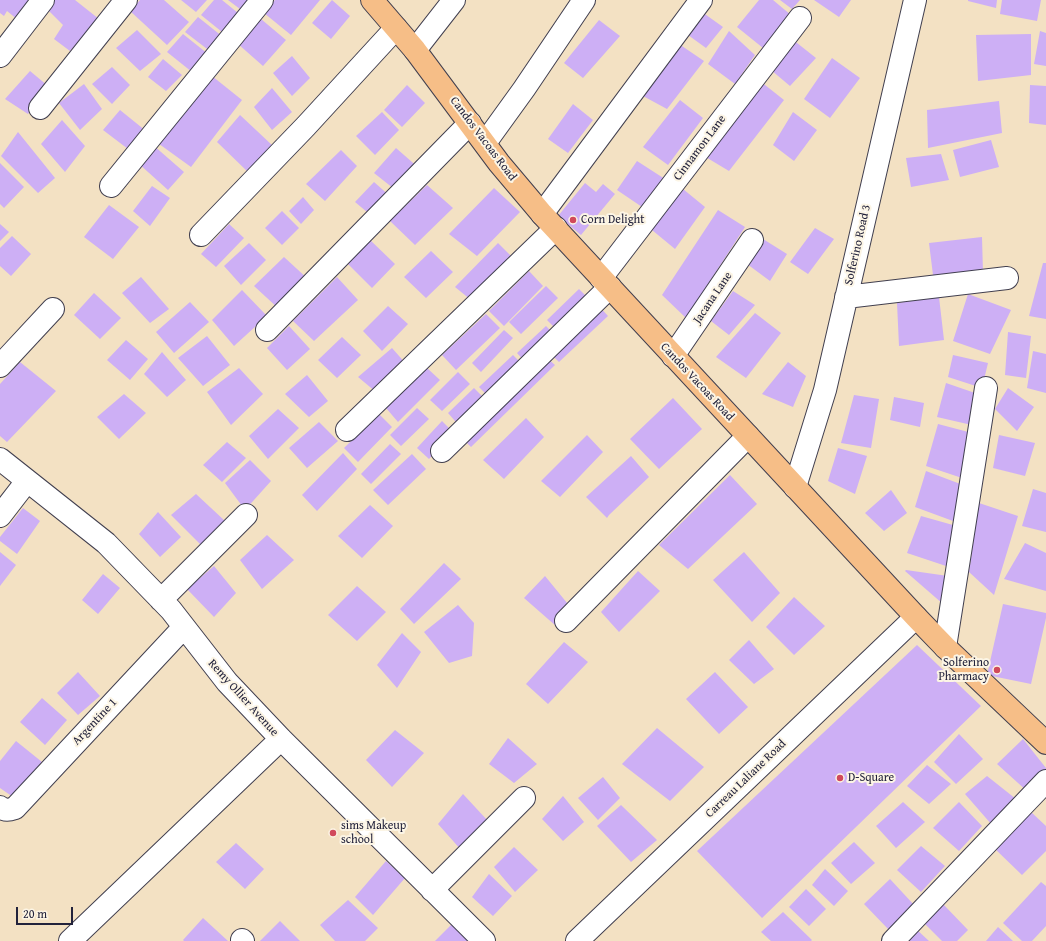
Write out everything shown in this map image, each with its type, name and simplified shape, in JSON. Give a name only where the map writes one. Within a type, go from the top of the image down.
[{"type":"main road","name":"Candos Vacoas Road","points":[[372,0],[416,50],[499,163],[549,221],[944,647],[1046,743]]},
{"type":"street","points":[[0,56],[43,0]]},
{"type":"street","points":[[40,108],[126,0]]},
{"type":"street","points":[[111,186],[262,0]]},
{"type":"street","points":[[416,50],[454,0]]},
{"type":"street","points":[[485,143],[524,89],[584,0]]},
{"type":"street","points":[[347,430],[549,221],[701,0]]},
{"type":"street","name":"Solferino Road 3","points":[[795,487],[825,390],[915,0]]},
{"type":"street","name":"Cinnamon Lane","points":[[442,451],[605,282],[800,18]]},
{"type":"street","points":[[201,235],[306,126],[396,28]]},
{"type":"street","points":[[268,330],[470,123]]},
{"type":"street","name":"Jacana Lane","points":[[673,356],[752,240]]},
{"type":"street","points":[[846,297],[1007,278]]},
{"type":"street","points":[[0,366],[53,309]]},
{"type":"street","points":[[944,647],[986,388]]},
{"type":"street","points":[[566,621],[748,436]]},
{"type":"street","name":"Remy Ollier Avenue","points":[[0,459],[106,543],[184,627],[227,682],[280,739],[484,941]]},
{"type":"street","points":[[0,516],[27,481]]},
{"type":"street","points":[[160,600],[246,515]]},
{"type":"street","name":"Carreau Laliane Road","points":[[577,941],[916,617]]},
{"type":"street","name":"Argentine 1","points":[[1,808],[9,810],[14,808],[184,627]]},
{"type":"street","points":[[70,941],[280,739]]},
{"type":"street","points":[[893,941],[1046,781]]},
{"type":"street","points":[[432,890],[524,798]]},
{"type":"building","points":[[0,0],[35,0],[18,20],[7,11],[4,16],[0,13]]},
{"type":"building","points":[[55,0],[75,0],[99,19],[70,51],[54,39],[63,25],[47,9]]},
{"type":"building","points":[[140,0],[164,0],[189,22],[167,45],[130,11]]},
{"type":"building","points":[[181,0],[207,0],[196,12]]},
{"type":"building","points":[[214,0],[222,0],[243,17],[227,36],[201,15]]},
{"type":"building","points":[[228,0],[259,0],[248,15]]},
{"type":"building","points":[[275,0],[320,0],[291,35],[264,13]]},
{"type":"building","points":[[332,0],[350,16],[331,39],[312,23]]},
{"type":"building","points":[[759,0],[773,0],[791,15],[763,48],[737,27]]},
{"type":"building","points":[[780,0],[800,0],[792,9]]},
{"type":"building","points":[[814,0],[851,0],[839,17]]},
{"type":"building","points":[[997,0],[996,8],[968,1]]},
{"type":"building","points":[[1002,0],[1041,0],[1037,21],[1000,14]]},
{"type":"building","points":[[702,12],[723,27],[706,48],[688,35]]},
{"type":"building","points":[[198,17],[223,37],[211,52],[185,32]]},
{"type":"building","points":[[261,19],[286,40],[263,66],[238,44]]},
{"type":"building","points":[[599,20],[620,36],[583,78],[564,63]]},
{"type":"building","points":[[137,30],[161,54],[140,71],[116,48]]},
{"type":"building","points":[[729,31],[755,55],[735,84],[708,64]]},
{"type":"building","points":[[1040,31],[1046,33],[1046,66],[1034,64]]},
{"type":"building","points":[[183,34],[208,54],[192,72],[167,52]]},
{"type":"building","points":[[1031,34],[1031,75],[978,81],[976,35]]},
{"type":"building","points":[[792,39],[816,58],[790,86],[771,70]]},
{"type":"building","points":[[679,44],[704,61],[667,109],[643,96]]},
{"type":"building","points":[[292,56],[310,78],[292,96],[273,73]]},
{"type":"building","points":[[832,58],[860,78],[830,118],[804,99]]},
{"type":"building","points":[[163,59],[182,75],[166,91],[148,77]]},
{"type":"building","points":[[112,67],[130,85],[112,104],[92,84]]},
{"type":"building","points":[[30,71],[48,86],[28,114],[5,99]]},
{"type":"building","points":[[207,72],[242,100],[191,167],[155,141]]},
{"type":"building","points":[[760,81],[784,100],[729,171],[704,156]]},
{"type":"building","points":[[84,84],[102,109],[80,130],[59,103]]},
{"type":"building","points":[[407,85],[425,103],[402,127],[384,110]]},
{"type":"building","points":[[1030,85],[1046,86],[1046,125],[1029,123]]},
{"type":"building","points":[[272,88],[292,112],[272,130],[254,107]]},
{"type":"building","points":[[680,100],[703,118],[668,165],[643,147]]},
{"type":"building","points":[[999,101],[1002,133],[928,148],[927,110]]},
{"type":"building","points":[[573,104],[593,120],[568,153],[548,139]]},
{"type":"building","points":[[120,110],[146,131],[128,149],[103,130]]},
{"type":"building","points":[[382,112],[399,130],[375,155],[356,136]]},
{"type":"building","points":[[793,112],[817,130],[794,161],[773,145]]},
{"type":"building","points":[[240,115],[273,146],[249,173],[217,142]]},
{"type":"building","points":[[62,120],[85,146],[65,172],[41,144]]},
{"type":"building","points":[[18,132],[55,178],[38,193],[1,156]]},
{"type":"building","points":[[991,140],[999,167],[960,177],[953,150]]},
{"type":"building","points":[[153,145],[184,172],[168,190],[138,163]]},
{"type":"building","points":[[396,148],[420,169],[398,192],[374,173]]},
{"type":"building","points":[[341,150],[357,166],[325,201],[306,184]]},
{"type":"building","points":[[941,154],[949,180],[911,187],[906,158]]},
{"type":"building","points":[[637,161],[668,181],[645,209],[617,190]]},
{"type":"building","points":[[0,163],[24,187],[4,208],[0,204]]},
{"type":"building","points":[[374,182],[391,197],[373,217],[355,202]]},
{"type":"building","points":[[585,183],[596,192],[603,184],[615,194],[581,235],[558,216]]},
{"type":"building","points":[[427,185],[453,208],[415,245],[390,221]]},
{"type":"building","points":[[152,186],[170,198],[150,226],[133,211]]},
{"type":"building","points":[[494,188],[520,212],[477,256],[449,234]]},
{"type":"building","points":[[683,189],[705,207],[675,249],[652,230]]},
{"type":"building","points":[[303,197],[314,210],[301,224],[289,211]]},
{"type":"building","points":[[109,205],[139,227],[113,259],[84,237]]},
{"type":"building","points":[[718,210],[745,227],[686,318],[662,295]]},
{"type":"building","points":[[282,211],[299,228],[282,245],[265,228]]},
{"type":"building","points":[[0,224],[9,232],[0,241]]},
{"type":"building","points":[[229,224],[244,238],[216,267],[201,254]]},
{"type":"building","points":[[815,228],[834,239],[808,274],[790,262]]},
{"type":"building","points":[[12,236],[31,254],[11,276],[0,266],[0,248]]},
{"type":"building","points":[[982,237],[983,273],[934,283],[929,243]]},
{"type":"building","points":[[368,238],[395,264],[372,288],[346,262]]},
{"type":"building","points":[[763,239],[787,254],[770,281],[747,264]]},
{"type":"building","points":[[249,243],[266,260],[241,285],[224,266]]},
{"type":"building","points":[[498,243],[517,262],[471,300],[455,287]]},
{"type":"building","points":[[431,251],[453,272],[426,298],[404,277]]},
{"type":"building","points":[[284,257],[309,280],[279,309],[254,286]]},
{"type":"building","points":[[1043,263],[1046,263],[1046,319],[1029,316]]},
{"type":"building","points":[[529,271],[543,286],[504,326],[489,311]]},
{"type":"building","points":[[141,277],[169,309],[150,323],[122,293]]},
{"type":"building","points":[[337,277],[358,300],[314,341],[293,321]]},
{"type":"building","points":[[546,286],[558,298],[521,334],[509,322]]},
{"type":"building","points":[[579,289],[591,301],[559,332],[547,320]]},
{"type":"building","points":[[242,290],[267,316],[234,346],[212,320]]},
{"type":"building","points":[[733,291],[755,305],[729,335],[711,321]]},
{"type":"building","points":[[94,293],[121,318],[100,339],[74,315]]},
{"type":"building","points":[[968,294],[1011,310],[990,354],[953,341]]},
{"type":"building","points":[[939,297],[944,340],[899,346],[897,303]]},
{"type":"building","points":[[190,302],[209,322],[174,353],[156,332]]},
{"type":"building","points":[[597,304],[608,316],[559,362],[548,351]]},
{"type":"building","points":[[388,306],[408,324],[382,351],[363,331]]},
{"type":"building","points":[[755,313],[781,333],[746,378],[716,357]]},
{"type":"building","points":[[486,314],[500,328],[456,370],[442,355]]},
{"type":"building","points":[[289,326],[310,349],[287,370],[267,348]]},
{"type":"building","points":[[546,326],[555,335],[526,363],[517,353]]},
{"type":"building","points":[[504,330],[513,338],[481,372],[472,363]]},
{"type":"building","points":[[1008,332],[1031,336],[1026,378],[1005,375]]},
{"type":"building","points":[[207,336],[230,365],[203,386],[178,358]]},
{"type":"building","points":[[342,337],[361,355],[337,378],[318,360]]},
{"type":"building","points":[[126,340],[148,359],[130,380],[107,360]]},
{"type":"building","points":[[392,348],[407,365],[376,392],[358,377]]},
{"type":"building","points":[[1033,351],[1046,354],[1046,393],[1027,388]]},
{"type":"building","points":[[162,352],[186,380],[167,397],[144,374]]},
{"type":"building","points":[[513,355],[524,366],[490,398],[479,387]]},
{"type":"building","points":[[953,355],[988,363],[982,388],[948,377]]},
{"type":"building","points":[[545,356],[555,365],[471,447],[462,438]]},
{"type":"building","points":[[20,362],[56,391],[7,442],[0,436],[0,384]]},
{"type":"building","points":[[788,362],[806,376],[793,407],[762,394]]},
{"type":"building","points":[[239,368],[263,394],[231,425],[207,392]]},
{"type":"building","points":[[427,368],[440,380],[398,422],[386,408]]},
{"type":"building","points":[[458,372],[470,384],[442,411],[430,400]]},
{"type":"building","points":[[307,375],[328,401],[309,417],[285,394]]},
{"type":"building","points":[[946,383],[978,394],[976,426],[937,417]]},
{"type":"building","points":[[474,388],[489,403],[462,429],[448,413]]},
{"type":"building","points":[[1008,388],[1034,407],[1017,431],[995,409]]},
{"type":"building","points":[[124,394],[146,413],[119,439],[97,417]]},
{"type":"building","points":[[854,395],[879,399],[871,448],[841,443]]},
{"type":"building","points":[[894,397],[924,403],[920,427],[890,420]]},
{"type":"building","points":[[673,398],[702,429],[659,469],[630,439]]},
{"type":"building","points":[[417,408],[429,419],[401,446],[390,435]]},
{"type":"building","points":[[278,409],[299,428],[268,459],[249,436]]},
{"type":"building","points":[[379,414],[392,427],[358,462],[344,448]]},
{"type":"building","points":[[526,418],[544,437],[504,479],[483,460]]},
{"type":"building","points":[[442,421],[454,433],[429,459],[417,448]]},
{"type":"building","points":[[319,422],[338,441],[307,468],[289,448]]},
{"type":"building","points":[[938,424],[976,434],[962,478],[926,466]]},
{"type":"building","points":[[587,435],[603,452],[560,497],[541,481]]},
{"type":"building","points":[[999,435],[1035,443],[1025,476],[993,468]]},
{"type":"building","points":[[227,442],[246,458],[222,482],[203,465]]},
{"type":"building","points":[[390,444],[401,454],[371,484],[361,474]]},
{"type":"building","points":[[838,448],[867,456],[855,494],[828,481]]},
{"type":"building","points":[[343,453],[357,469],[317,511],[302,495]]},
{"type":"building","points":[[412,454],[426,469],[388,505],[373,490]]},
{"type":"building","points":[[631,456],[649,477],[607,518],[586,497]]},
{"type":"building","points":[[250,460],[271,481],[245,510],[225,483]]},
{"type":"building","points":[[926,471],[963,485],[953,521],[915,507]]},
{"type":"building","points":[[730,475],[757,504],[688,569],[659,545]]},
{"type":"building","points":[[1033,489],[1046,493],[1046,532],[1022,526]]},
{"type":"building","points":[[891,490],[907,513],[884,531],[865,513]]},
{"type":"building","points":[[196,494],[225,521],[201,545],[171,515]]},
{"type":"building","points":[[979,503],[1018,516],[994,595],[969,572]]},
{"type":"building","points":[[370,505],[393,526],[362,558],[338,536]]},
{"type":"building","points":[[23,508],[40,521],[17,554],[0,541],[0,537]]},
{"type":"building","points":[[158,512],[181,537],[160,557],[139,534]]},
{"type":"building","points":[[921,516],[960,527],[946,566],[907,553]]},
{"type":"building","points":[[267,535],[294,560],[262,589],[240,560]]},
{"type":"building","points":[[1025,543],[1046,553],[1046,591],[1004,579]]},
{"type":"building","points":[[0,552],[16,565],[0,586]]},
{"type":"building","points":[[744,552],[780,593],[752,622],[713,580]]},
{"type":"building","points":[[444,563],[461,579],[414,624],[400,609]]},
{"type":"building","points":[[214,566],[236,593],[214,617],[187,589]]},
{"type":"building","points":[[638,571],[660,591],[619,632],[601,612]]},
{"type":"building","points":[[905,571],[948,576],[943,604]]},
{"type":"building","points":[[103,574],[120,588],[98,614],[82,600]]},
{"type":"building","points":[[545,576],[572,609],[556,626],[524,598]]},
{"type":"building","points":[[357,586],[386,612],[357,641],[328,615]]},
{"type":"building","points":[[794,597],[825,626],[794,655],[766,627]]},
{"type":"building","points":[[1003,604],[1046,613],[1031,684],[987,675]]},
{"type":"building","points":[[458,605],[474,623],[472,656],[449,663],[424,632]]},
{"type":"building","points":[[402,633],[421,652],[397,688],[377,665]]},
{"type":"building","points":[[749,640],[774,669],[754,684],[729,660]]},
{"type":"building","points":[[564,642],[588,662],[548,704],[526,684]]},
{"type":"building","name":"D-Square","points":[[917,645],[981,706],[762,918],[697,851]]},
{"type":"building","points":[[78,672],[100,696],[78,715],[57,693]]},
{"type":"building","points":[[715,672],[748,707],[719,734],[686,699]]},
{"type":"building","points":[[42,698],[67,720],[45,745],[20,722]]},
{"type":"building","points":[[657,728],[704,767],[670,801],[622,764]]},
{"type":"building","points":[[395,730],[424,753],[392,787],[366,760]]},
{"type":"building","points":[[959,734],[983,759],[956,784],[934,762]]},
{"type":"building","points":[[508,738],[537,764],[514,783],[489,764]]},
{"type":"building","points":[[1023,739],[1046,768],[1046,773],[1028,792],[997,764]]},
{"type":"building","points":[[16,741],[42,762],[13,797],[0,788],[0,761]]},
{"type":"building","points":[[927,765],[951,784],[929,804],[907,786]]},
{"type":"building","points":[[987,776],[1016,799],[992,825],[965,794]]},
{"type":"building","points":[[603,777],[620,798],[598,820],[578,798]]},
{"type":"building","points":[[463,794],[488,821],[462,851],[438,824]]},
{"type":"building","points":[[563,796],[584,822],[563,841],[542,819]]},
{"type":"building","points":[[903,802],[925,822],[896,848],[876,826]]},
{"type":"building","points":[[959,802],[982,826],[959,851],[933,828]]},
{"type":"building","points":[[621,805],[657,840],[631,862],[597,826]]},
{"type":"building","points":[[1031,812],[1046,826],[1046,851],[1022,875],[994,848]]},
{"type":"building","points":[[854,842],[875,863],[851,884],[831,863]]},
{"type":"building","points":[[236,843],[264,869],[245,889],[216,862]]},
{"type":"building","points":[[921,846],[945,866],[921,892],[897,870]]},
{"type":"building","points":[[514,847],[538,870],[515,892],[494,867]]},
{"type":"building","points":[[386,861],[405,878],[373,915],[355,897]]},
{"type":"building","points":[[825,869],[848,891],[834,906],[812,885]]},
{"type":"building","points":[[489,874],[512,896],[493,916],[472,897]]},
{"type":"building","points":[[890,879],[915,906],[889,930],[864,904]]},
{"type":"building","points":[[1041,882],[1046,886],[1046,926],[1032,941],[1022,941],[1003,923]]},
{"type":"building","points":[[806,889],[826,909],[809,926],[789,907]]},
{"type":"building","points":[[348,900],[378,928],[365,941],[335,941],[320,925]]},
{"type":"building","points":[[943,904],[968,930],[957,941],[942,941],[924,923]]},
{"type":"building","points":[[783,912],[812,940],[811,941],[771,941],[761,932]]},
{"type":"building","points":[[203,918],[228,941],[184,941],[183,940]]},
{"type":"building","points":[[280,921],[300,941],[260,941]]},
{"type":"building","points":[[454,922],[473,941],[435,941]]},
{"type":"building","points":[[998,927],[1013,941],[986,941]]},
{"type":"building","points":[[915,928],[929,941],[903,941]]},
{"type":"place","name":"Corn Delight","points":[[573,220]]},
{"type":"place","name":"Solferino Pharmacy","points":[[997,670]]},
{"type":"place","name":"D-Square","points":[[840,778]]},
{"type":"place","name":"sims Makeup school","points":[[333,833]]}]
